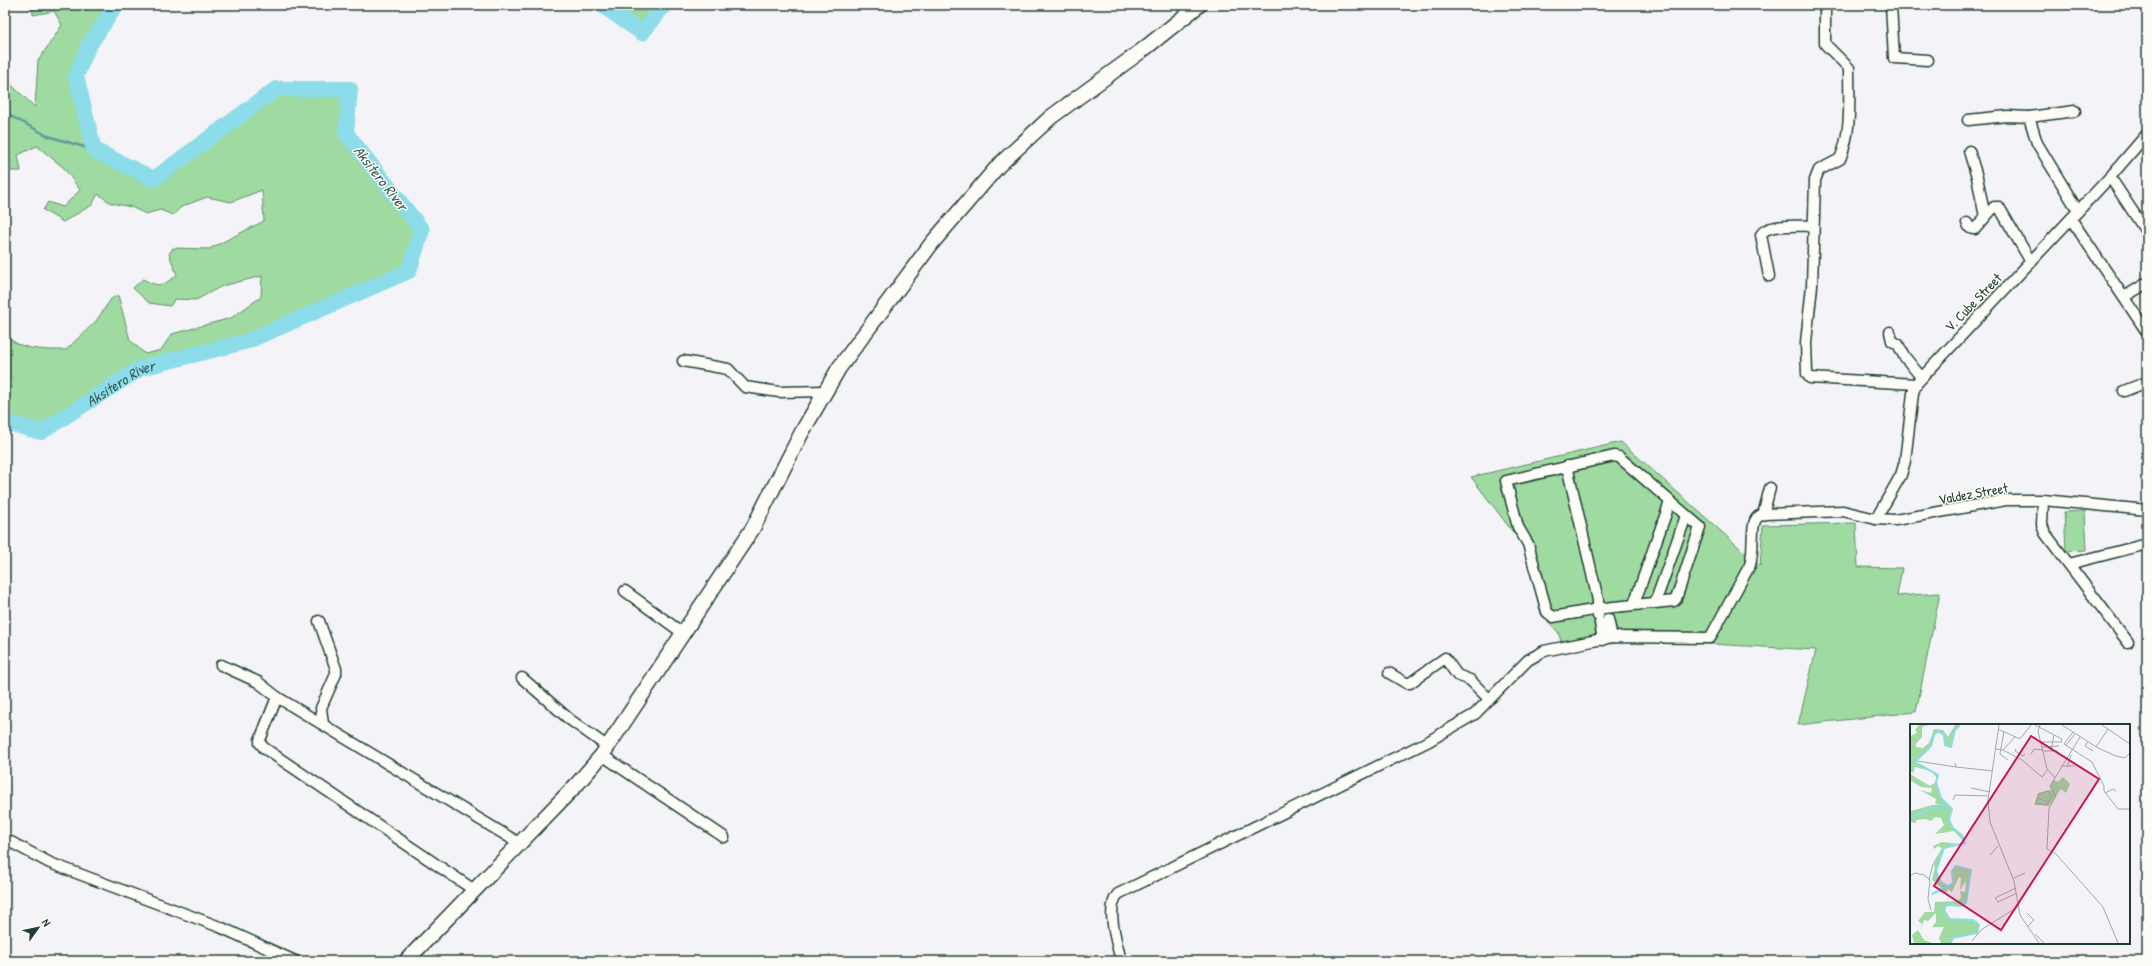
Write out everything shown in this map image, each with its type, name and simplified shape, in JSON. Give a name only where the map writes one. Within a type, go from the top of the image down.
[{"type":"street","points":[[406,961],[578,784],[605,751],[753,528],[826,391],[854,346],[951,219],[999,165],[1051,117],[1127,62],[1199,5]]},
{"type":"street","points":[[1825,5],[1825,44],[1849,68],[1848,111],[1846,136],[1840,159],[1819,170],[1815,180],[1812,286],[1806,342],[1808,376],[1810,378],[1832,380],[1918,380]]},
{"type":"street","points":[[1891,5],[1894,58],[1928,60]]},
{"type":"street","points":[[1968,120],[2075,111]]},
{"type":"street","points":[[2029,116],[2037,143],[2078,211]]},
{"type":"street","name":"V. Cube Street","points":[[1918,380],[2110,178],[2147,134]]},
{"type":"street","points":[[1969,151],[1977,177],[1985,217]]},
{"type":"street","points":[[2110,178],[2147,233]]},
{"type":"street","points":[[1967,223],[1970,228],[1975,229],[1994,207],[1999,207],[2031,262]]},
{"type":"street","points":[[2071,219],[2147,332]]},
{"type":"street","points":[[1768,276],[1761,235],[1763,232],[1769,227],[1813,226]]},
{"type":"street","points":[[2124,297],[2147,283]]},
{"type":"street","points":[[1890,332],[1892,341],[1898,344],[1918,380]]},
{"type":"street","points":[[683,361],[728,370],[745,387],[780,392],[826,391]]},
{"type":"street","points":[[1876,519],[1901,475],[1905,461],[1913,393],[1918,380]]},
{"type":"street","points":[[2124,391],[2147,382]]},
{"type":"street","points":[[1617,456],[1670,502],[1699,525],[1701,529],[1674,601],[1634,604],[1602,613],[1554,617],[1547,612],[1528,544],[1518,527],[1506,483],[1508,480],[1617,456]]},
{"type":"street","points":[[1567,466],[1608,639]]},
{"type":"street","points":[[1121,961],[1111,909],[1114,899],[1118,894],[1429,741],[1475,714],[1528,660],[1544,651],[1608,639],[1710,638],[1750,565],[1753,556],[1754,522],[1758,516],[1764,515],[1770,488]]},
{"type":"street","name":"Valdez Street","points":[[1764,515],[1843,511],[1876,519],[1895,520],[2006,500],[2043,500],[2147,510]]},
{"type":"street","points":[[2043,500],[2042,525],[2045,533],[2128,642]]},
{"type":"street","points":[[1634,604],[1670,502]]},
{"type":"street","points":[[1655,603],[1686,516]]},
{"type":"street","points":[[2069,564],[2147,544]]},
{"type":"street","points":[[625,591],[684,634]]},
{"type":"street","points":[[319,621],[336,669],[336,674],[321,708],[323,724]]},
{"type":"street","points":[[1389,673],[1406,683],[1410,683],[1445,658],[1457,675],[1470,680],[1489,699]]},
{"type":"street","points":[[221,665],[258,682],[276,697],[520,843]]},
{"type":"street","points":[[522,678],[605,751],[724,837]]},
{"type":"street","points":[[276,697],[260,740],[260,743],[264,748],[474,890]]},
{"type":"street","points":[[5,839],[50,863],[214,925],[295,961]]},
{"type":"green space","points":[[32,5],[115,5],[88,47],[76,76],[94,149],[154,179],[276,89],[350,89],[346,126],[422,230],[409,271],[248,341],[141,368],[41,432],[5,422],[5,333],[10,339],[24,346],[41,349],[66,350],[96,321],[111,299],[118,295],[130,340],[145,354],[161,350],[172,334],[231,318],[261,297],[262,276],[222,286],[196,300],[175,299],[170,306],[149,303],[133,288],[143,279],[157,285],[168,282],[177,275],[169,254],[173,248],[209,249],[264,221],[262,190],[231,202],[207,197],[181,207],[173,215],[160,210],[146,214],[131,207],[111,203],[98,194],[92,205],[63,222],[43,210],[48,202],[63,207],[80,190],[64,168],[37,146],[18,155],[21,171],[8,171],[5,167],[5,79],[35,107],[38,61],[62,25],[54,11],[33,15]]},
{"type":"green space","points":[[602,5],[623,5],[631,10],[648,10],[646,5],[664,5],[642,33]]},
{"type":"green space","points":[[1621,442],[1760,566],[1763,525],[1856,523],[1858,567],[1902,568],[1897,596],[1940,593],[1916,712],[1798,725],[1816,650],[1711,644],[1621,642],[1580,649],[1578,638],[1561,641],[1558,632],[1541,614],[1525,548],[1471,477]]},
{"type":"green space","points":[[2085,511],[2087,550],[2066,551],[2064,512]]},
{"type":"waterway","name":"Aksitero River","points":[[5,422],[41,432],[141,368],[248,341],[409,271],[422,230],[346,133],[350,89],[276,89],[154,179],[94,150],[76,76],[88,47],[116,5]]},
{"type":"waterway","name":"Aksitero River","points":[[602,5],[642,33],[664,5]]},
{"type":"waterway","points":[[5,106],[9,115],[48,136],[94,150]]}]
